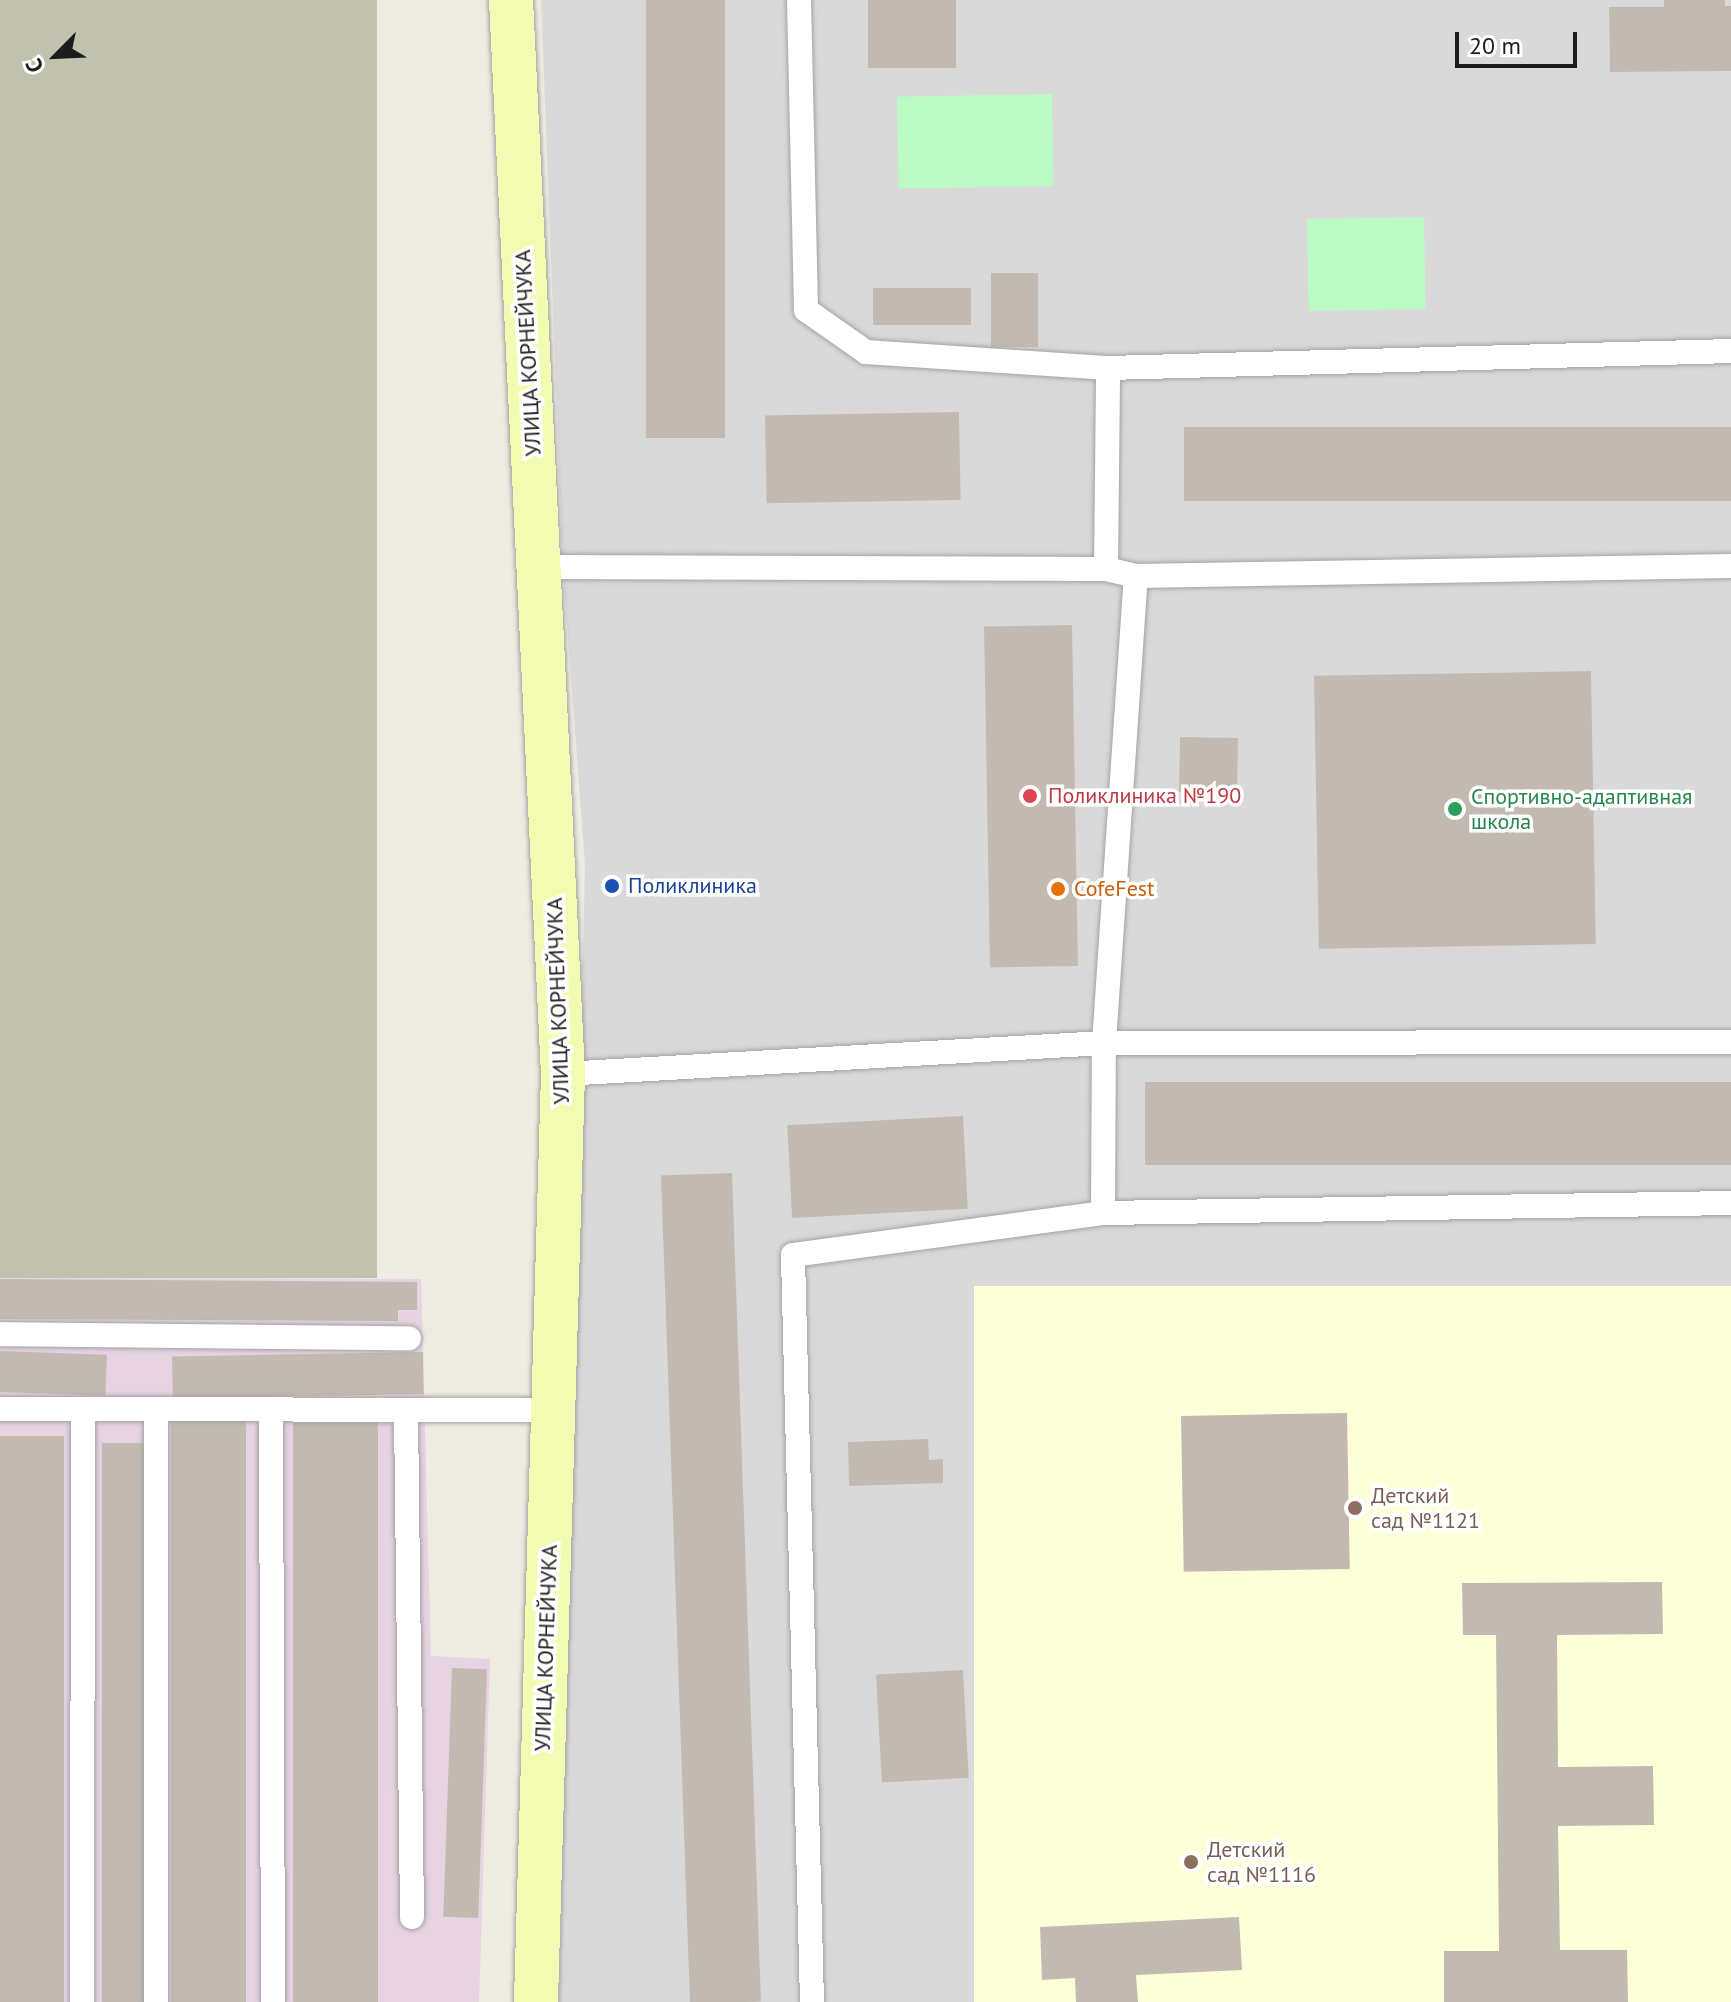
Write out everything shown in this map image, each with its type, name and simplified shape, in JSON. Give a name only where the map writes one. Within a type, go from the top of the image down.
[{"type":"street","name":"УЛИЦА КОРНЕЙЧУКА","points":[[511,0],[542,567],[563,1074],[536,2002]]},
{"type":"lane","points":[[799,0],[806,310],[866,352],[1108,368],[1731,351]]},
{"type":"lane","points":[[1106,569],[1108,368]]},
{"type":"lane","points":[[542,567],[1106,569],[1136,576],[1731,566]]},
{"type":"lane","points":[[1103,1213],[1104,1043],[1136,576]]},
{"type":"lane","points":[[563,1074],[1104,1043],[1731,1042]]},
{"type":"lane","points":[[812,2002],[793,1255],[1103,1213],[1731,1203]]},
{"type":"lane","points":[[0,1334],[409,1338]]},
{"type":"lane","points":[[0,1409],[553,1410]]},
{"type":"lane","points":[[82,2002],[83,1409]]},
{"type":"lane","points":[[156,1409],[156,2002]]},
{"type":"lane","points":[[271,1409],[273,2002]]},
{"type":"lane","points":[[406,1410],[412,1917]]},
{"type":"shaded area","points":[[0,0],[377,0],[377,1278],[0,1278]]},
{"type":"shaded area","points":[[541,0],[1731,0],[1731,2002],[559,2002],[585,865],[563,572]]},
{"type":"shaded area","points":[[0,1278],[421,1279],[431,1656],[490,1659],[479,2002],[0,2002]]},
{"type":"shaded area","name":"Детский сад №1121","points":[[974,1286],[1731,1286],[1731,2002],[974,2002]]},
{"type":"green space","points":[[1052,94],[1054,186],[899,189],[897,97]]},
{"type":"green space","points":[[1424,217],[1426,309],[1309,311],[1307,219]]},
{"type":"building","points":[[646,0],[725,0],[725,438],[646,438]]},
{"type":"building","points":[[868,0],[956,0],[956,68],[868,68]]},
{"type":"building","points":[[1664,0],[1725,0],[1725,6],[1731,6],[1731,71],[1610,72],[1609,7],[1664,7]]},
{"type":"building","points":[[991,273],[1038,273],[1038,347],[991,347]]},
{"type":"building","points":[[873,288],[971,288],[971,325],[873,325]]},
{"type":"building","points":[[959,412],[961,500],[767,503],[765,415]]},
{"type":"building","points":[[1184,427],[1731,427],[1731,501],[1184,501]]},
{"type":"building","name":"Поликлиника №190","points":[[1072,625],[1078,966],[990,967],[984,627]]},
{"type":"building","name":"Спортивно-адаптивная школа","points":[[1591,671],[1596,944],[1319,949],[1314,676]]},
{"type":"building","points":[[1180,737],[1238,738],[1237,793],[1179,792]]},
{"type":"building","points":[[1145,1082],[1731,1082],[1731,1165],[1145,1165]]},
{"type":"building","points":[[963,1116],[968,1209],[792,1218],[787,1125]]},
{"type":"building","points":[[732,1173],[761,2001],[690,2002],[661,1175]]},
{"type":"building","points":[[0,1279],[417,1282],[417,1310],[398,1310],[398,1321],[0,1319]]},
{"type":"building","points":[[0,1351],[107,1355],[106,1396],[0,1392]]},
{"type":"building","points":[[423,1352],[424,1394],[173,1398],[172,1356]]},
{"type":"building","points":[[1347,1413],[1350,1569],[1184,1572],[1181,1416]]},
{"type":"building","points":[[171,1420],[246,1420],[246,2002],[171,2002]]},
{"type":"building","points":[[293,1420],[378,1420],[378,2002],[293,2002]]},
{"type":"building","points":[[0,1436],[64,1436],[64,2002],[0,2002]]},
{"type":"building","points":[[928,1439],[929,1460],[943,1459],[943,1483],[849,1486],[848,1442]]},
{"type":"building","points":[[102,1443],[145,1443],[145,2002],[102,2002]]},
{"type":"building","points":[[1662,1582],[1663,1634],[1557,1635],[1558,1767],[1653,1766],[1654,1825],[1558,1826],[1560,1950],[1627,1950],[1628,2002],[1444,2002],[1444,1951],[1499,1951],[1496,1635],[1463,1635],[1462,1583]]},
{"type":"building","points":[[452,1668],[487,1669],[478,1918],[443,1917]]},
{"type":"building","points":[[963,1670],[969,1778],[882,1782],[876,1675]]},
{"type":"building","points":[[1239,1917],[1242,1970],[1136,1975],[1138,2002],[1076,2002],[1075,1978],[1042,1980],[1040,1927]]},
{"type":"place","name":"Поликлиника №190","points":[[1030,796]]},
{"type":"place","name":"Спортивно-адаптивная школа","points":[[1455,809]]},
{"type":"place","name":"Поликлиника","points":[[612,886]]},
{"type":"place","name":"CofeFest","points":[[1058,889]]},
{"type":"place","name":"Детский сад №1121","points":[[1355,1508]]},
{"type":"place","name":"Детский сад №1116","points":[[1191,1862]]}]
